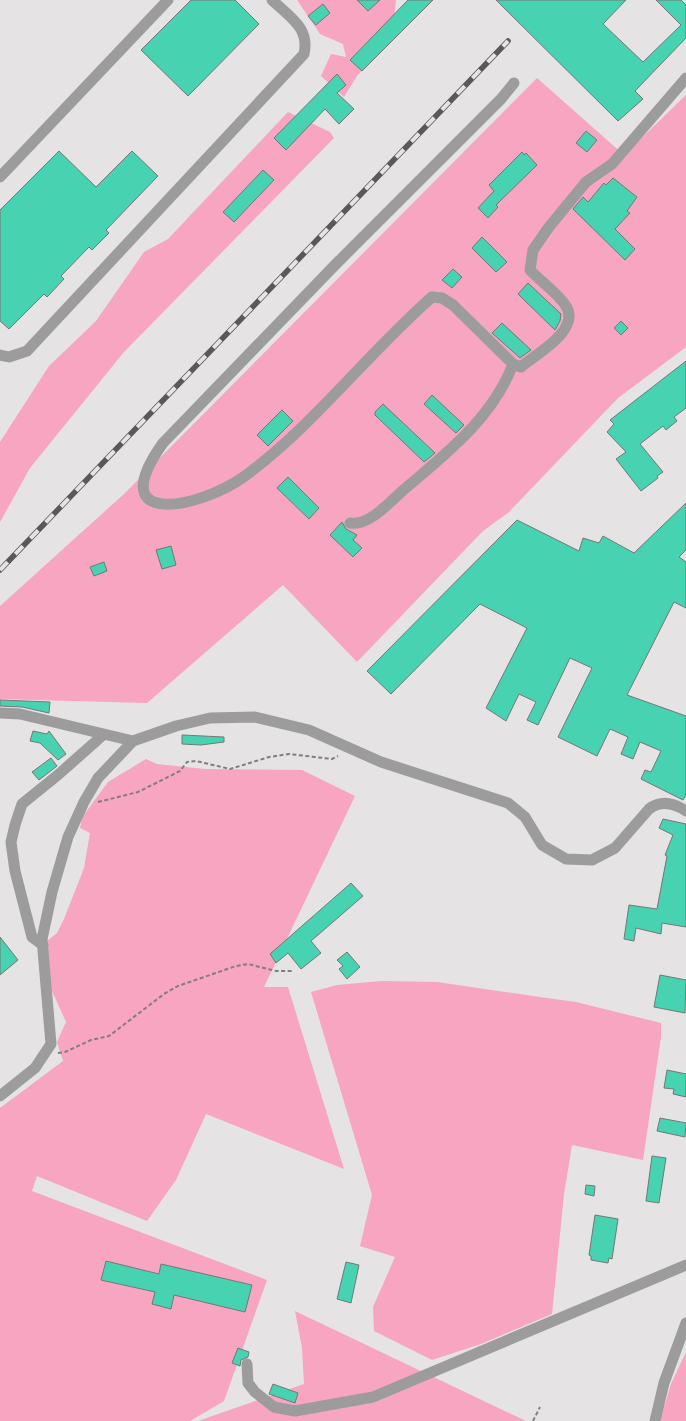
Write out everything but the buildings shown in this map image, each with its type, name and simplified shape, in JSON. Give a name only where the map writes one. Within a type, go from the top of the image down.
[{"type":"lane","points":[[0,177],[168,0]]},
{"type":"lane","points":[[0,355],[9,357],[27,351],[304,54],[306,43],[302,29],[272,0]]},
{"type":"lane","points":[[514,83],[501,99],[169,436],[149,463],[143,481],[144,490],[150,500],[162,505],[178,505],[200,500],[223,490],[245,476],[327,404],[408,318],[432,297],[442,298],[453,305],[513,364],[521,367],[560,336],[568,321],[566,306],[530,270],[533,250],[586,182],[612,164],[686,78]]},
{"type":"lane","points":[[350,523],[366,520],[386,508],[455,446],[498,396],[513,364]]},
{"type":"lane","points":[[0,713],[20,714],[133,741]]},
{"type":"lane","points":[[0,1096],[35,1068],[46,1054],[52,1039],[42,939],[68,837],[84,802],[98,778],[133,741],[176,726],[210,718],[255,718],[309,730],[381,762],[508,803],[526,817],[542,845],[566,859],[592,860],[615,848],[649,809],[656,804],[666,803],[686,811]]},
{"type":"lane","points":[[43,946],[32,937],[15,871],[12,842],[15,825],[22,804],[103,735]]},
{"type":"lane","points":[[247,1364],[248,1383],[255,1392],[274,1407],[295,1411],[372,1397],[686,1265]]},
{"type":"lane","points":[[655,1421],[664,1382],[686,1323]]},
{"type":"path","points":[[84,802],[106,802],[138,792],[180,771],[187,762],[196,761],[230,769],[269,757],[289,754],[332,759],[352,749]]},
{"type":"path","points":[[46,1054],[65,1052],[91,1040],[109,1036],[164,994],[178,986],[236,966],[248,964],[276,971],[294,971]]},
{"type":"path","points":[[533,1421],[540,1407]]},
{"type":"shaded area","points":[[297,0],[396,0],[392,39],[357,76],[344,97],[321,76],[331,54],[346,57],[343,44],[320,34]]},
{"type":"shaded area","points":[[537,78],[624,155],[686,95],[686,347],[618,398],[509,512],[483,531],[357,662],[283,585],[147,703],[0,699],[0,606],[124,494]]},
{"type":"shaded area","points":[[288,112],[330,132],[334,138],[124,352],[30,468],[0,522],[0,442],[49,366],[96,321],[144,252],[168,239]]},
{"type":"shaded area","points":[[146,759],[157,764],[205,769],[302,770],[355,796],[264,987],[288,987],[344,1169],[206,1114],[176,1180],[147,1221],[37,1176],[32,1191],[267,1280],[224,1401],[190,1421],[0,1421],[0,1108],[63,1061],[57,1042],[66,1022],[52,991],[47,941],[57,933],[84,868],[90,833],[80,828],[83,816],[108,782]]},
{"type":"shaded area","points":[[381,981],[437,982],[576,1002],[661,1023],[661,1037],[643,1160],[572,1145],[564,1194],[552,1314],[481,1344],[432,1360],[374,1331],[373,1307],[395,1257],[360,1246],[372,1195],[311,992],[337,985]]},
{"type":"shaded area","points":[[295,1311],[526,1421],[198,1421],[304,1384],[302,1348]]},
{"type":"shaded area","points":[[686,1352],[686,1421],[660,1421],[671,1384]]},
{"type":"railway","points":[[0,570],[508,41]]}]
